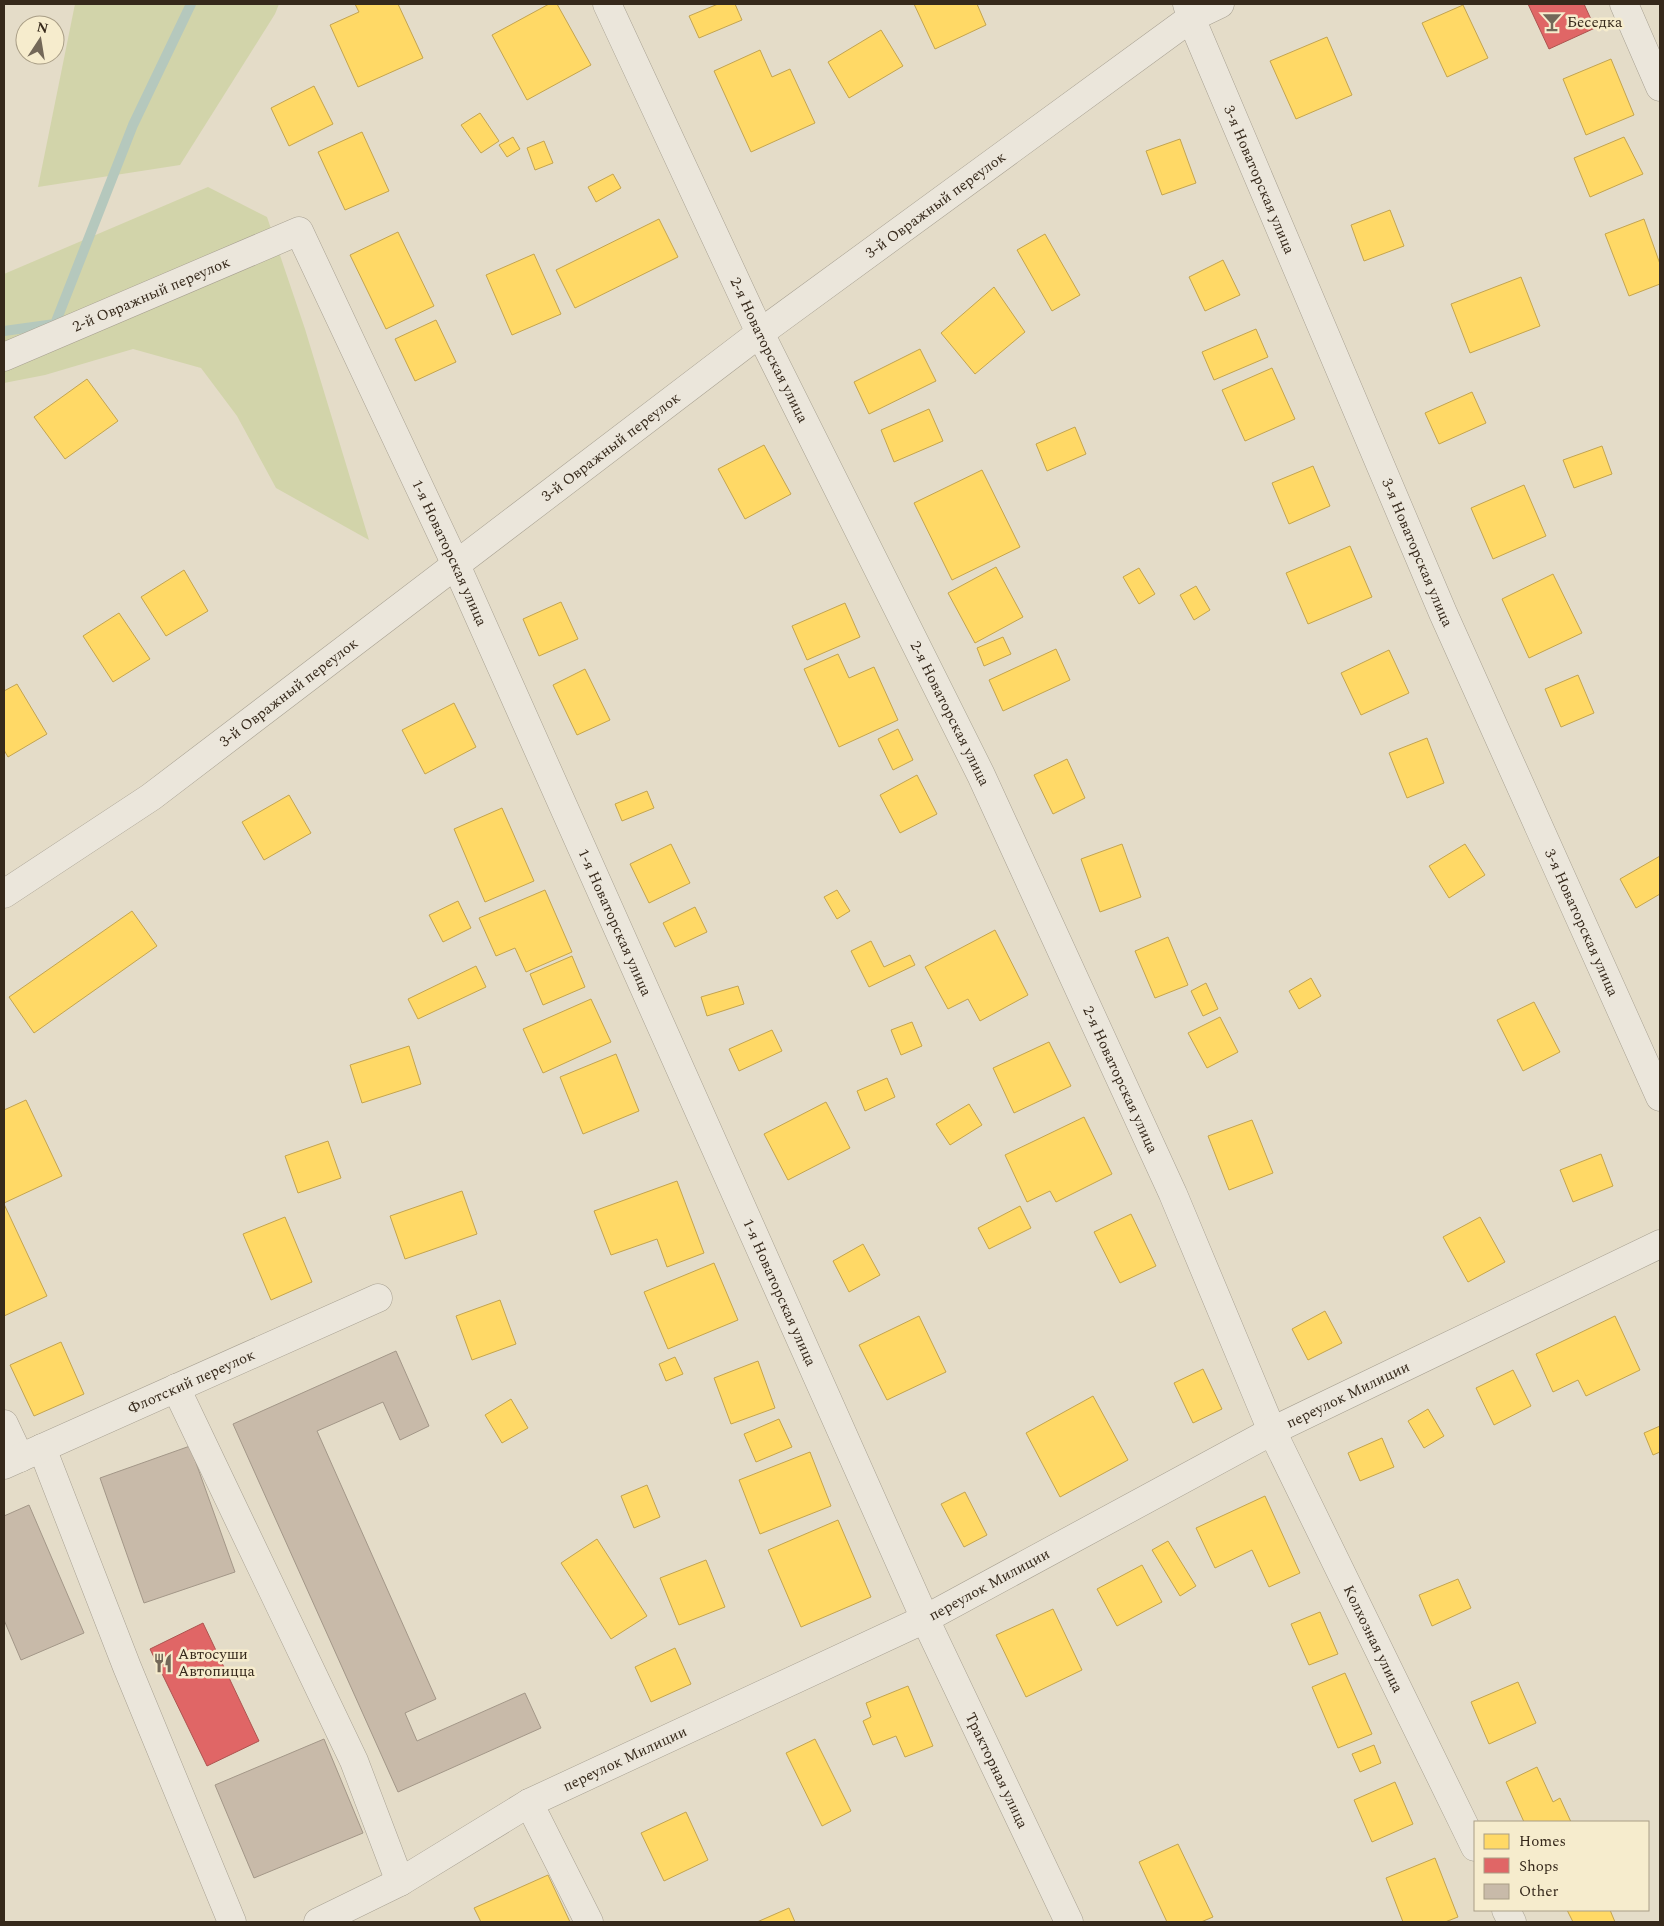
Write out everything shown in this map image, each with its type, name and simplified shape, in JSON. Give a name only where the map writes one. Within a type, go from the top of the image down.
[{"type":"street","name":"2-я Новаторская улица","points":[[607,4],[760,333],[981,775],[1173,1194],[1272,1431]]},
{"type":"street","name":"3-й Овражный переулок","points":[[4,894],[151,797],[760,333],[1189,11],[1220,4]]},
{"type":"street","points":[[1624,4],[1660,86]]},
{"type":"street","name":"3-я Новаторская улица","points":[[1189,11],[1443,614],[1660,1097]]},
{"type":"street","name":"2-й Овражный переулок","points":[[4,357],[299,231]]},
{"type":"street","name":"1-я Новаторская улица","points":[[299,231],[456,565],[925,1619]]},
{"type":"street","name":"переулок Милиции","points":[[318,1922],[400,1882],[529,1803],[925,1619],[1272,1431],[1660,1244]]},
{"type":"street","name":"Флотский переулок","points":[[22,1457],[378,1298]]},
{"type":"street","points":[[176,1388],[354,1761],[400,1882]]},
{"type":"street","points":[[4,1424],[127,1667],[232,1922]]},
{"type":"street","name":"Колхозная улица","points":[[1272,1431],[1474,1845]]},
{"type":"street","name":"Тракторная улица","points":[[925,1619],[1069,1922]]},
{"type":"street","points":[[529,1803],[589,1922]]},
{"type":"green space","points":[[75,4],[279,4],[275,14],[180,165],[38,187],[63,65],[65,65],[65,53]]},
{"type":"green space","points":[[208,187],[267,217],[305,329],[369,540],[276,488],[237,416],[201,368],[133,349],[45,375],[4,383],[4,274]]},
{"type":"building: Homes","points":[[355,4],[398,4],[423,58],[358,87],[330,25],[359,12]]},
{"type":"building: Homes","points":[[549,4],[557,4],[591,65],[527,100],[492,35]]},
{"type":"building: Homes","points":[[718,4],[735,4],[742,20],[699,38],[689,16]]},
{"type":"building: Homes","points":[[914,4],[977,4],[986,25],[935,49]]},
{"type":"building: Homes","points":[[1463,5],[1488,58],[1447,77],[1422,23]]},
{"type":"building: Homes","points":[[881,30],[903,66],[849,98],[828,62]]},
{"type":"building: Homes","points":[[1327,37],[1352,95],[1296,119],[1270,61]]},
{"type":"building: Homes","points":[[760,50],[772,77],[790,69],[815,123],[751,152],[714,71]]},
{"type":"building: Homes","points":[[1611,59],[1634,115],[1586,135],[1563,79]]},
{"type":"building: Homes","points":[[314,86],[333,124],[289,146],[271,108]]},
{"type":"building: Homes","points":[[480,113],[499,141],[481,153],[461,125]]},
{"type":"building: Homes","points":[[362,132],[389,191],[345,210],[318,152]]},
{"type":"building: Homes","points":[[513,137],[520,149],[507,157],[499,145]]},
{"type":"building: Homes","points":[[1624,137],[1643,174],[1590,197],[1574,158]]},
{"type":"building: Homes","points":[[1180,139],[1196,183],[1162,195],[1146,151]]},
{"type":"building: Homes","points":[[544,141],[553,163],[535,170],[527,148]]},
{"type":"building: Homes","points":[[613,174],[621,188],[596,202],[588,187]]},
{"type":"building: Homes","points":[[1390,210],[1404,246],[1364,261],[1351,225]]},
{"type":"building: Homes","points":[[659,219],[678,257],[575,308],[556,270]]},
{"type":"building: Homes","points":[[1644,219],[1660,264],[1660,284],[1629,296],[1605,234]]},
{"type":"building: Homes","points":[[398,232],[434,306],[386,329],[350,255]]},
{"type":"building: Homes","points":[[1045,234],[1080,295],[1052,311],[1017,250]]},
{"type":"building: Homes","points":[[534,254],[561,314],[512,335],[486,275]]},
{"type":"building: Homes","points":[[1223,260],[1240,295],[1205,311],[1189,277]]},
{"type":"building: Homes","points":[[1521,277],[1540,326],[1470,353],[1451,304]]},
{"type":"building: Homes","points":[[994,287],[1025,332],[975,374],[941,333]]},
{"type":"building: Homes","points":[[436,320],[456,362],[415,381],[395,339]]},
{"type":"building: Homes","points":[[1256,329],[1268,357],[1214,380],[1202,352]]},
{"type":"building: Homes","points":[[920,349],[936,381],[869,414],[854,382]]},
{"type":"building: Homes","points":[[1272,368],[1295,419],[1245,441],[1222,390]]},
{"type":"building: Homes","points":[[87,379],[118,421],[65,459],[34,417]]},
{"type":"building: Homes","points":[[1472,392],[1486,423],[1439,444],[1425,413]]},
{"type":"building: Homes","points":[[929,409],[943,441],[894,462],[881,430]]},
{"type":"building: Homes","points":[[1075,427],[1086,454],[1047,471],[1036,444]]},
{"type":"building: Homes","points":[[764,445],[791,494],[745,519],[718,469]]},
{"type":"building: Homes","points":[[1602,446],[1612,474],[1574,488],[1563,460]]},
{"type":"building: Homes","points":[[1313,466],[1330,506],[1289,524],[1272,483]]},
{"type":"building: Homes","points":[[982,470],[1020,547],[952,580],[914,503]]},
{"type":"building: Homes","points":[[1524,485],[1546,536],[1493,559],[1471,508]]},
{"type":"building: Homes","points":[[1350,546],[1372,597],[1308,624],[1286,573]]},
{"type":"building: Homes","points":[[996,567],[1023,617],[975,643],[948,593]]},
{"type":"building: Homes","points":[[1139,568],[1155,594],[1139,604],[1123,577]]},
{"type":"building: Homes","points":[[184,570],[208,611],[166,636],[141,597]]},
{"type":"building: Homes","points":[[1553,574],[1582,633],[1529,658],[1502,599]]},
{"type":"building: Homes","points":[[1196,586],[1210,610],[1194,620],[1180,595]]},
{"type":"building: Homes","points":[[561,602],[578,639],[539,656],[523,619]]},
{"type":"building: Homes","points":[[845,603],[860,637],[807,660],[792,626]]},
{"type":"building: Homes","points":[[119,613],[150,659],[113,682],[83,636]]},
{"type":"building: Homes","points":[[1003,637],[1011,654],[984,666],[977,648]]},
{"type":"building: Homes","points":[[1056,649],[1070,680],[1003,711],[989,680]]},
{"type":"building: Homes","points":[[1389,650],[1409,693],[1361,715],[1341,673]]},
{"type":"building: Homes","points":[[838,654],[849,678],[874,667],[898,720],[839,747],[804,669]]},
{"type":"building: Homes","points":[[585,669],[610,720],[577,735],[553,685]]},
{"type":"building: Homes","points":[[1578,675],[1594,713],[1561,727],[1545,689]]},
{"type":"building: Homes","points":[[17,684],[47,734],[8,757],[4,750],[4,691]]},
{"type":"building: Homes","points":[[454,703],[476,747],[425,774],[402,730]]},
{"type":"building: Homes","points":[[898,729],[913,760],[893,770],[878,739]]},
{"type":"building: Homes","points":[[1427,738],[1444,783],[1407,798],[1389,753]]},
{"type":"building: Homes","points":[[1067,759],[1085,798],[1053,814],[1034,775]]},
{"type":"building: Homes","points":[[917,775],[937,814],[900,833],[880,795]]},
{"type":"building: Homes","points":[[647,791],[654,808],[622,821],[615,804]]},
{"type":"building: Homes","points":[[289,795],[311,833],[264,860],[242,822]]},
{"type":"building: Homes","points":[[502,808],[534,881],[485,902],[454,829]]},
{"type":"building: Homes","points":[[671,844],[690,883],[649,903],[630,864]]},
{"type":"building: Homes","points":[[1122,844],[1141,897],[1100,912],[1081,859]]},
{"type":"building: Homes","points":[[1465,844],[1485,875],[1449,898],[1429,866]]},
{"type":"building: Homes","points":[[1660,856],[1660,894],[1636,908],[1620,879]]},
{"type":"building: Homes","points":[[545,890],[572,952],[526,972],[515,948],[496,956],[479,918]]},
{"type":"building: Homes","points":[[837,890],[850,911],[837,919],[824,897]]},
{"type":"building: Homes","points":[[458,901],[471,928],[443,942],[429,915]]},
{"type":"building: Homes","points":[[695,907],[707,932],[675,947],[663,923]]},
{"type":"building: Homes","points":[[132,911],[157,946],[34,1033],[9,997]]},
{"type":"building: Homes","points":[[995,930],[1028,995],[980,1021],[968,999],[948,1009],[925,967]]},
{"type":"building: Homes","points":[[1168,937],[1188,985],[1155,998],[1135,951]]},
{"type":"building: Homes","points":[[871,941],[884,967],[910,955],[915,965],[869,987],[851,951]]},
{"type":"building: Homes","points":[[572,956],[585,987],[543,1005],[530,974]]},
{"type":"building: Homes","points":[[476,966],[486,987],[418,1019],[408,999]]},
{"type":"building: Homes","points":[[1311,978],[1321,996],[1299,1009],[1289,991]]},
{"type":"building: Homes","points":[[1206,983],[1218,1009],[1203,1016],[1191,991]]},
{"type":"building: Homes","points":[[738,986],[744,1004],[707,1016],[701,997]]},
{"type":"building: Homes","points":[[591,999],[611,1042],[543,1073],[523,1029]]},
{"type":"building: Homes","points":[[1534,1002],[1560,1052],[1523,1071],[1497,1020]]},
{"type":"building: Homes","points":[[1220,1017],[1238,1052],[1207,1068],[1188,1033]]},
{"type":"building: Homes","points":[[912,1022],[922,1046],[901,1055],[891,1030]]},
{"type":"building: Homes","points":[[772,1030],[782,1051],[739,1071],[729,1049]]},
{"type":"building: Homes","points":[[1049,1042],[1071,1086],[1014,1113],[993,1068]]},
{"type":"building: Homes","points":[[409,1046],[421,1084],[362,1103],[350,1065]]},
{"type":"building: Homes","points":[[616,1054],[639,1111],[583,1134],[560,1077]]},
{"type":"building: Homes","points":[[887,1078],[895,1097],[865,1111],[857,1091]]},
{"type":"building: Homes","points":[[26,1100],[62,1176],[4,1203],[4,1110]]},
{"type":"building: Homes","points":[[826,1102],[850,1148],[788,1180],[764,1134]]},
{"type":"building: Homes","points":[[969,1104],[982,1125],[950,1145],[936,1124]]},
{"type":"building: Homes","points":[[1084,1117],[1112,1174],[1056,1202],[1050,1191],[1027,1202],[1005,1155]]},
{"type":"building: Homes","points":[[1252,1120],[1273,1173],[1229,1190],[1208,1136]]},
{"type":"building: Homes","points":[[328,1141],[341,1178],[298,1193],[285,1156]]},
{"type":"building: Homes","points":[[1601,1154],[1613,1186],[1573,1202],[1560,1170]]},
{"type":"building: Homes","points":[[677,1181],[704,1253],[667,1267],[657,1239],[611,1255],[594,1211]]},
{"type":"building: Homes","points":[[462,1191],[477,1234],[405,1259],[390,1216]]},
{"type":"building: Homes","points":[[4,1204],[47,1296],[4,1316]]},
{"type":"building: Homes","points":[[1020,1206],[1031,1228],[989,1249],[978,1228]]},
{"type":"building: Homes","points":[[1131,1214],[1156,1266],[1120,1283],[1094,1232]]},
{"type":"building: Homes","points":[[285,1217],[312,1282],[271,1300],[243,1234]]},
{"type":"building: Homes","points":[[1480,1217],[1505,1262],[1468,1282],[1443,1237]]},
{"type":"building: Homes","points":[[863,1244],[880,1275],[849,1292],[833,1261]]},
{"type":"building: Homes","points":[[714,1263],[738,1320],[668,1349],[644,1292]]},
{"type":"building: Homes","points":[[500,1300],[516,1344],[472,1360],[456,1316]]},
{"type":"building: Homes","points":[[1325,1311],[1342,1343],[1308,1360],[1292,1329]]},
{"type":"building: Homes","points":[[919,1316],[946,1372],[887,1400],[859,1345]]},
{"type":"building: Homes","points":[[1615,1316],[1640,1370],[1586,1396],[1578,1380],[1553,1392],[1536,1354]]},
{"type":"building: Homes","points":[[61,1342],[84,1394],[34,1416],[10,1365]]},
{"type":"building: Homes","points":[[675,1357],[683,1374],[666,1381],[659,1364]]},
{"type":"building: Homes","points":[[758,1361],[775,1408],[731,1424],[714,1378]]},
{"type":"building: Homes","points":[[1203,1369],[1222,1409],[1193,1423],[1174,1383]]},
{"type":"building: Homes","points":[[1513,1370],[1531,1406],[1494,1425],[1476,1388]]},
{"type":"building: Homes","points":[[1093,1396],[1128,1460],[1060,1497],[1026,1433]]},
{"type":"building: Homes","points":[[511,1399],[528,1428],[502,1443],[485,1415]]},
{"type":"building: Homes","points":[[1428,1409],[1444,1436],[1424,1448],[1408,1421]]},
{"type":"building: Homes","points":[[779,1419],[792,1447],[756,1462],[744,1434]]},
{"type":"building: Homes","points":[[1660,1426],[1660,1452],[1653,1455],[1644,1433]]},
{"type":"building: Homes","points":[[1382,1438],[1394,1467],[1360,1481],[1348,1453]]},
{"type":"building: Homes","points":[[810,1452],[831,1506],[760,1534],[739,1480]]},
{"type":"building: Homes","points":[[647,1485],[660,1517],[634,1528],[621,1496]]},
{"type":"building: Homes","points":[[965,1492],[987,1535],[964,1547],[941,1504]]},
{"type":"building: Homes","points":[[1265,1496],[1300,1573],[1269,1587],[1252,1550],[1215,1568],[1196,1528]]},
{"type":"building: Homes","points":[[838,1520],[871,1597],[801,1627],[768,1550]]},
{"type":"building: Homes","points":[[597,1539],[647,1616],[611,1639],[561,1563]]},
{"type":"building: Homes","points":[[1168,1541],[1196,1586],[1180,1596],[1152,1550]]},
{"type":"building: Homes","points":[[706,1560],[725,1607],[679,1625],[660,1578]]},
{"type":"building: Homes","points":[[1142,1565],[1162,1602],[1117,1626],[1097,1589]]},
{"type":"building: Homes","points":[[1458,1579],[1471,1608],[1432,1626],[1419,1595]]},
{"type":"building: Homes","points":[[1053,1609],[1082,1670],[1026,1697],[996,1635]]},
{"type":"building: Homes","points":[[1320,1612],[1338,1654],[1309,1665],[1291,1624]]},
{"type":"building: Homes","points":[[675,1648],[691,1684],[651,1702],[635,1667]]},
{"type":"building: Homes","points":[[1345,1673],[1372,1734],[1338,1748],[1312,1687]]},
{"type":"building: Homes","points":[[1518,1682],[1536,1723],[1489,1744],[1471,1702]]},
{"type":"building: Homes","points":[[908,1686],[933,1746],[905,1757],[896,1736],[873,1745],[863,1721],[871,1717],[866,1703]]},
{"type":"building: Homes","points":[[815,1739],[851,1811],[822,1826],[786,1753]]},
{"type":"building: Homes","points":[[1374,1745],[1381,1763],[1360,1772],[1352,1754]]},
{"type":"building: Homes","points":[[1537,1767],[1553,1802],[1560,1798],[1571,1821],[1524,1821],[1506,1782]]},
{"type":"building: Homes","points":[[1395,1782],[1413,1824],[1372,1842],[1354,1800]]},
{"type":"building: Homes","points":[[686,1812],[708,1860],[664,1881],[641,1833]]},
{"type":"building: Homes","points":[[1178,1844],[1213,1917],[1201,1922],[1167,1922],[1139,1862]]},
{"type":"building: Homes","points":[[1435,1858],[1458,1917],[1445,1922],[1403,1922],[1386,1878]]},
{"type":"building: Homes","points":[[548,1875],[570,1922],[481,1922],[474,1908]]},
{"type":"building: Homes","points":[[789,1908],[795,1922],[757,1922]]},
{"type":"building: Homes","points":[[1568,1911],[1610,1911],[1615,1922],[1573,1922]]},
{"type":"building: Shops","points":[[1528,4],[1584,4],[1595,28],[1549,49]]},
{"type":"building: Shops","points":[[203,1623],[259,1741],[207,1766],[150,1649]]},
{"type":"building: Other","points":[[396,1351],[429,1426],[400,1440],[383,1402],[317,1431],[436,1699],[405,1713],[417,1741],[525,1693],[541,1728],[398,1792],[233,1424]]},
{"type":"building: Other","points":[[190,1446],[235,1572],[144,1603],[100,1478]]},
{"type":"building: Other","points":[[29,1505],[84,1633],[21,1660],[4,1620],[4,1516]]},
{"type":"building: Other","points":[[324,1739],[363,1833],[254,1878],[215,1785]]},
{"type":"waterway","points":[[4,331],[55,324],[133,125],[191,4]]},
{"type":"place","name":"Беседка","points":[[1552,22]]},
{"type":"place","name":"Автосуши Автопицца","points":[[163,1663]]}]
